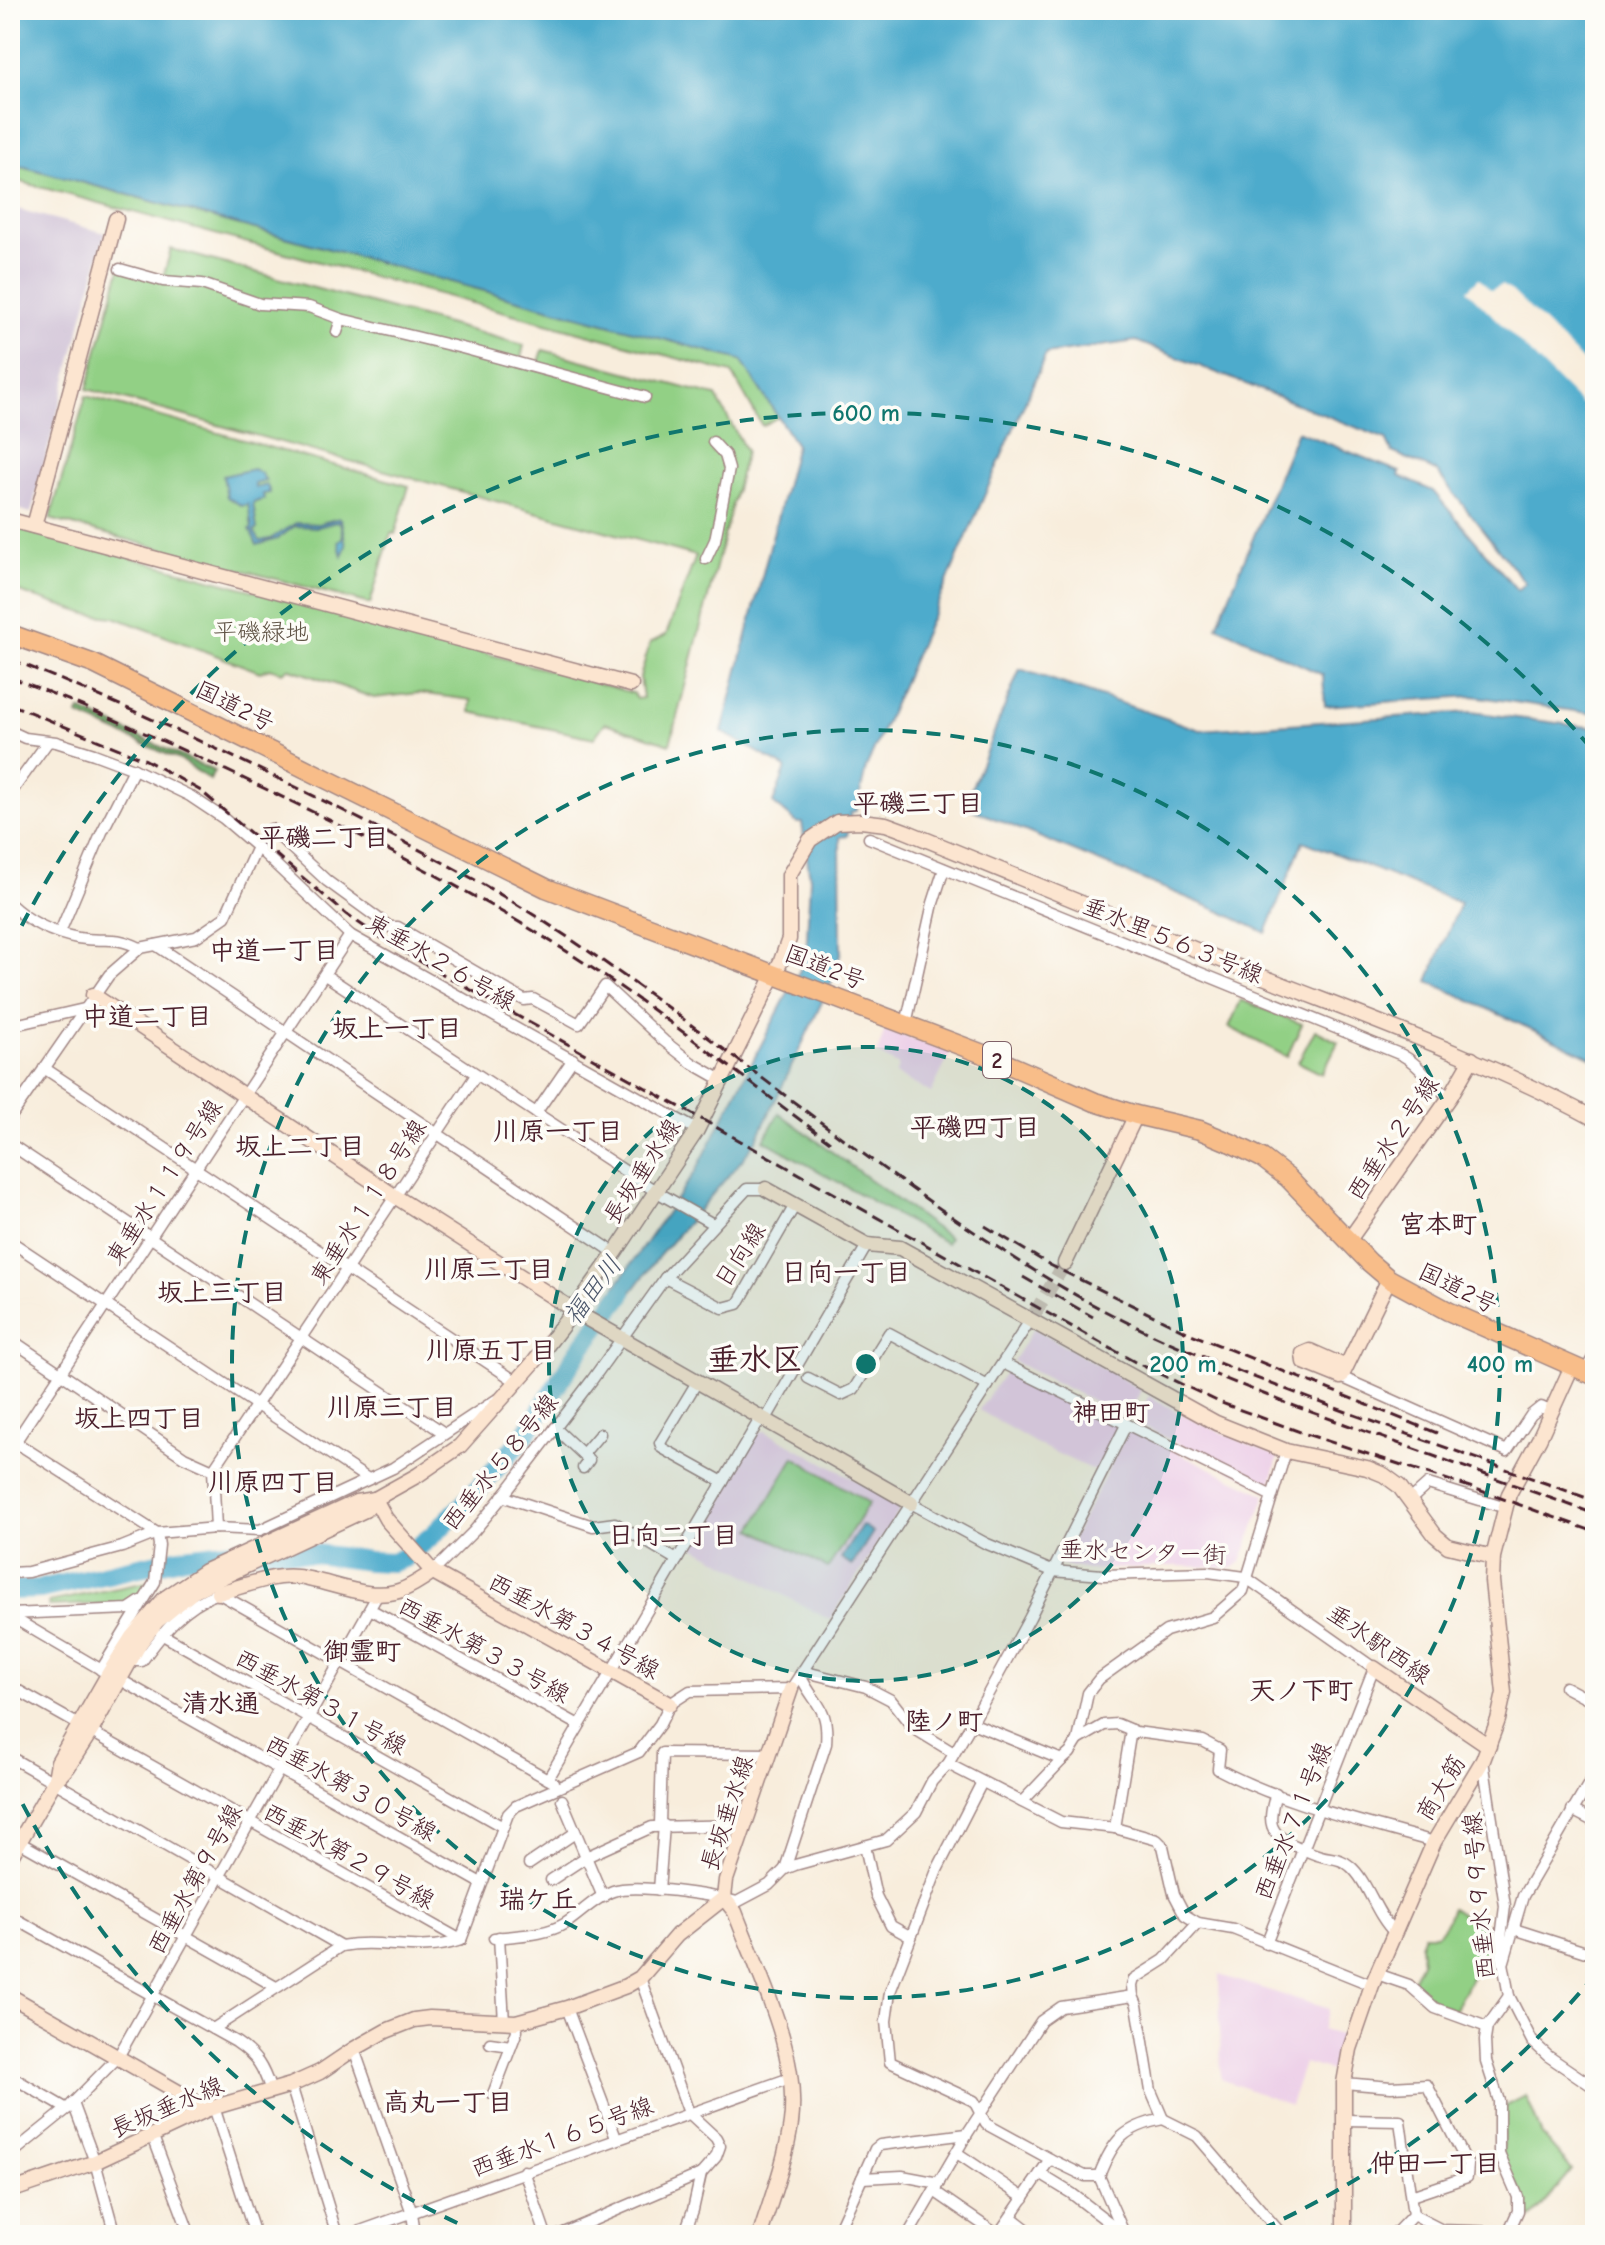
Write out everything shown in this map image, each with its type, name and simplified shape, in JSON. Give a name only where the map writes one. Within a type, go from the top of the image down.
[{"type":"highway","name":"国道2号","points":[[10,634],[94,664],[546,888],[991,1057],[1095,1102],[1200,1130],[1262,1158],[1298,1187],[1389,1279],[1448,1311],[1588,1365]]},
{"type":"street","points":[[34,526],[116,219]]},
{"type":"street","points":[[120,269],[163,281],[202,284],[260,304],[309,307],[341,319],[645,397]]},
{"type":"street","points":[[337,332],[341,319]]},
{"type":"street","points":[[706,559],[715,540],[729,469],[725,455],[713,442]]},
{"type":"street","points":[[10,520],[631,685]]},
{"type":"street","name":"東垂水２６号線","points":[[10,731],[47,743],[73,747],[134,769],[190,796],[223,818],[257,847],[350,935],[697,1130]]},
{"type":"street","points":[[10,794],[47,743]]},
{"type":"street","points":[[60,932],[102,832],[134,769]]},
{"type":"street","name":"長坂垂水線","points":[[10,1858],[14,1840],[54,1782],[58,1762],[86,1728],[110,1674],[150,1614],[190,1587],[302,1533],[356,1502],[375,1499],[460,1446],[580,1314],[615,1253],[662,1195],[722,1080],[783,976],[789,939],[789,875],[810,840],[837,822],[886,824],[977,859],[1171,941],[1472,1059],[1595,1119]]},
{"type":"street","points":[[10,1118],[109,975],[140,948],[196,937],[225,917],[257,847],[271,829],[327,881],[390,927],[398,927],[524,1000],[533,999],[579,1024],[605,986],[664,1041],[692,1063],[722,1080]]},
{"type":"street","name":"垂水里５６３号線","points":[[869,838],[1402,1055],[1415,1062],[1433,1086],[1450,1097]]},
{"type":"street","points":[[906,1024],[933,903],[944,869]]},
{"type":"street","points":[[10,904],[28,920],[76,938],[121,939],[140,948]]},
{"type":"street","name":"東垂水１１９号線","points":[[12,1444],[350,935]]},
{"type":"street","points":[[156,945],[615,1253]]},
{"type":"street","points":[[325,975],[662,1195],[713,1224]]},
{"type":"street","points":[[93,995],[396,1197],[617,1337],[911,1503]]},
{"type":"street","points":[[10,1026],[84,1009]]},
{"type":"street","points":[[536,1113],[573,1059]]},
{"type":"street","name":"西垂水２号線","points":[[1349,1240],[1450,1097],[1472,1059]]},
{"type":"street","points":[[10,1573],[28,1572],[122,1547],[216,1528],[260,1530],[393,1468],[512,1387],[347,1271],[44,1068]]},
{"type":"street","name":"東垂水１１８号線","points":[[213,1470],[476,1075]]},
{"type":"street","points":[[1065,1263],[1136,1115]]},
{"type":"street","points":[[10,1144],[444,1433]]},
{"type":"street","name":"西垂水５８号線","points":[[430,1569],[474,1531],[555,1428],[617,1337],[665,1278],[747,1189],[766,1189]]},
{"type":"street","points":[[766,1189],[867,1245],[900,1248],[1033,1316],[1216,1423],[1286,1451],[1367,1468],[1384,1475],[1399,1486],[1435,1535],[1448,1546],[1493,1557]]},
{"type":"street","name":"日向線","points":[[665,1278],[723,1308],[738,1304],[795,1205]]},
{"type":"street","points":[[10,1241],[368,1479]]},
{"type":"street","points":[[548,1779],[757,1424],[766,1419],[867,1245]]},
{"type":"street","points":[[1389,1279],[1343,1372],[1507,1451],[1531,1415],[1541,1407],[1552,1412]]},
{"type":"street","name":"長坂垂水線","points":[[10,2191],[95,2162],[211,2108],[291,2085],[414,2020],[510,2022],[567,2008],[640,1978],[677,1935],[724,1898],[726,1880],[791,1689],[1033,1316]]},
{"type":"street","points":[[808,1378],[841,1395],[854,1389],[889,1333],[988,1386]]},
{"type":"street","points":[[10,1339],[184,1457],[213,1470],[216,1528]]},
{"type":"street","points":[[1003,1363],[1272,1496]]},
{"type":"street","name":"商大筋","points":[[1344,2235],[1344,2083],[1350,2049],[1375,1979],[1434,1842],[1486,1753],[1504,1693],[1492,1581],[1493,1557],[1509,1494],[1552,1412],[1588,1365]]},
{"type":"street","points":[[697,1382],[660,1443],[662,1448],[723,1482]]},
{"type":"street","points":[[493,2094],[517,2031],[510,2022],[496,1937],[543,1934],[565,1924],[614,1890],[659,1890],[737,1902],[769,1885],[785,1869],[820,1856],[886,1840],[916,1812],[932,1781],[951,1758],[972,1723],[1030,1617],[1126,1425]]},
{"type":"street","points":[[555,1428],[589,1460],[583,1468]]},
{"type":"street","points":[[583,1454],[600,1434]]},
{"type":"street","points":[[12,1444],[158,1539]]},
{"type":"street","points":[[1022,1802],[1070,1753],[1078,1740],[1088,1693],[1099,1679],[1166,1631],[1213,1617],[1243,1591],[1286,1451]]},
{"type":"street","points":[[1409,1501],[1428,1484],[1506,1508]]},
{"type":"street","points":[[502,1496],[593,1526],[615,1523],[677,1560]]},
{"type":"street","name":"西垂水第３４号線","points":[[375,1499],[386,1519],[430,1569],[670,1704],[690,1691],[791,1689]]},
{"type":"street","name":"垂水センター街","points":[[911,1503],[985,1543],[1052,1571],[1103,1575],[1208,1572],[1245,1577]]},
{"type":"street","points":[[110,1674],[155,1582],[158,1539]]},
{"type":"street","points":[[129,1661],[142,1661],[161,1634],[194,1604],[218,1593],[281,1577],[297,1577],[378,1594],[393,1593],[409,1587],[430,1569]]},
{"type":"street","name":"垂水駅西線","points":[[1245,1577],[1374,1668],[1486,1753]]},
{"type":"street","name":"長坂垂水線","points":[[110,1674],[129,1661],[157,1621],[190,1587]]},
{"type":"street","points":[[218,1593],[559,1786]]},
{"type":"street","name":"西垂水第９号線","points":[[10,2155],[70,2106],[118,2057],[378,1594]]},
{"type":"street","points":[[10,1615],[129,1609],[146,1598]]},
{"type":"street","name":"西垂水第３３号線","points":[[370,1609],[579,1725]]},
{"type":"street","name":"西垂水第３０号線","points":[[10,1615],[279,1771],[481,1883]]},
{"type":"street","name":"西垂水第３１号線","points":[[161,1634],[503,1827]]},
{"type":"street","name":"西垂水７１号線","points":[[1266,1944],[1374,1668]]},
{"type":"street","points":[[801,1673],[866,1687],[891,1700],[913,1728],[982,1782],[1061,1822],[1115,1828],[1157,1840],[1163,1846],[1174,1894],[1185,1915],[1198,1923],[1233,1929],[1266,1944],[1375,1979],[1409,1985],[1435,2008],[1487,2027]]},
{"type":"street","points":[[785,1869],[826,1744],[828,1725],[825,1713],[807,1690],[801,1673]]},
{"type":"street","name":"西垂水第２９号線","points":[[10,1686],[461,1940]]},
{"type":"street","points":[[1565,1687],[1595,1703]]},
{"type":"street","points":[[213,2029],[341,1946],[356,1943],[430,1948],[461,1940],[508,1814],[516,1806],[639,1752],[670,1704]]},
{"type":"street","points":[[972,1723],[1062,1760]]},
{"type":"street","points":[[1078,1740],[1104,1725],[1117,1724],[1131,1730],[1210,1744],[1221,1754],[1218,1769],[1237,1779],[1434,1842]]},
{"type":"street","points":[[1115,1828],[1131,1730]]},
{"type":"street","points":[[659,1890],[662,1753],[769,1754]]},
{"type":"street","name":"西垂水９９号線","points":[[1486,1753],[1505,1906],[1500,1946],[1509,1996],[1532,2041],[1548,2056],[1595,2088]]},
{"type":"street","points":[[10,1757],[341,1946]]},
{"type":"street","points":[[1502,1965],[1523,1896],[1595,1773]]},
{"type":"street","points":[[982,1782],[937,1870],[890,1992],[886,2021],[890,2062],[974,2101],[986,2124],[1050,2159],[1085,2176],[1099,2176]]},
{"type":"street","points":[[1276,1793],[1270,1813],[1272,1830],[1282,1840],[1320,1856],[1341,1860],[1352,1867],[1385,1924],[1395,1933]]},
{"type":"street","points":[[562,1800],[603,1897]]},
{"type":"street","points":[[1572,1810],[1595,1822]]},
{"type":"street","points":[[551,1880],[586,1857],[662,1825],[745,1825]]},
{"type":"street","points":[[529,1864],[575,1833]]},
{"type":"street","points":[[14,1840],[276,1987]]},
{"type":"street","points":[[865,1846],[876,1896],[891,1926],[911,1937]]},
{"type":"street","points":[[724,1898],[735,1912],[786,2048],[790,2078],[791,2121],[779,2175],[760,2235]]},
{"type":"street","points":[[10,1916],[153,1994],[253,2054],[265,2073],[271,2091]]},
{"type":"street","points":[[1198,1923],[1164,1960],[1134,1979],[1132,1986],[1151,2091],[1163,2119],[1197,2136],[1280,2233]]},
{"type":"street","points":[[1514,1929],[1595,1955]]},
{"type":"street","points":[[559,2235],[701,2174],[716,2157],[720,2146],[716,2138],[689,2113],[640,1978]]},
{"type":"street","points":[[10,1996],[211,2108],[255,2235]]},
{"type":"street","points":[[908,2235],[967,2134],[1041,2021],[1061,2007],[1133,1996]]},
{"type":"street","points":[[1413,2215],[1442,2230],[1502,2234],[1518,2211],[1518,2197],[1505,2173],[1499,2153],[1499,2101],[1486,2061],[1485,2040],[1487,2027],[1509,1996]]},
{"type":"street","points":[[567,2008],[616,2138]]},
{"type":"street","points":[[490,2043],[511,2046]]},
{"type":"street","points":[[354,2049],[412,2213],[415,2235]]},
{"type":"street","points":[[10,2076],[70,2106],[95,2162],[115,2235]]},
{"type":"street","name":"西垂水１６５号線","points":[[349,2235],[790,2078]]},
{"type":"street","points":[[1344,2083],[1391,2087],[1427,2085],[1468,2165],[1467,2177],[1411,2196]]},
{"type":"street","points":[[291,2085],[337,2235]]},
{"type":"street","points":[[1125,2234],[1099,2176],[1112,2144],[1123,2134],[1140,2125],[1163,2119]]},
{"type":"street","points":[[1344,2120],[1400,2121],[1413,2215],[1394,2235]]},
{"type":"street","points":[[152,2134],[190,2235]]},
{"type":"street","points":[[836,2235],[875,2149],[880,2145],[967,2134]]},
{"type":"street","points":[[957,2153],[1024,2198]]},
{"type":"street","points":[[862,2178],[902,2176],[936,2187],[998,2235],[1050,2159]]},
{"type":"street","points":[[524,2171],[546,2235]]},
{"type":"street","points":[[684,2235],[701,2174]]},
{"type":"street","points":[[1040,2174],[1125,2234]]},
{"type":"street","points":[[1011,2217],[1034,2235]]},
{"type":"shaded area","points":[[10,207],[105,233],[31,513],[10,507]]},
{"type":"shaded area","points":[[885,1029],[951,1052],[931,1093],[895,1074],[899,1066],[877,1054]]},
{"type":"shaded area","points":[[1034,1328],[1141,1390],[1127,1418],[1013,1361]]},
{"type":"shaded area","points":[[1008,1368],[1121,1426],[1097,1472],[1037,1444],[979,1410]]},
{"type":"shaded area","points":[[1149,1396],[1193,1420],[1278,1457],[1269,1490],[1135,1422]]},
{"type":"shaded area","points":[[1129,1429],[1266,1495],[1241,1562],[1233,1568],[1175,1566],[1087,1570],[1059,1564]]},
{"type":"shaded area","points":[[765,1431],[898,1503],[899,1511],[830,1620],[691,1545],[758,1433]]},
{"type":"shaded area","points":[[1219,1975],[1329,2009],[1322,2030],[1342,2036],[1332,2071],[1304,2063],[1290,2105],[1221,2079]]},
{"type":"green space","points":[[10,163],[741,360],[778,417],[762,426],[732,373],[10,179]]},
{"type":"green space","name":"平磯緑地","points":[[171,249],[524,345],[521,358],[539,362],[543,350],[716,396],[746,451],[670,744],[605,723],[594,738],[470,712],[471,700],[419,693],[374,698],[288,668],[283,672],[269,668],[260,672],[114,617],[87,614],[10,589],[10,525],[633,693],[636,699],[643,698],[640,677],[650,643],[666,635],[696,556],[87,389],[121,265],[163,278]]},
{"type":"green space","points":[[86,396],[409,486],[370,604],[50,519]]},
{"type":"green space","points":[[80,710],[214,771],[210,780],[182,761],[78,715]]},
{"type":"green space","points":[[1241,1000],[1302,1024],[1287,1057],[1229,1027]]},
{"type":"green space","points":[[1315,1030],[1338,1042],[1322,1074],[1298,1062]]},
{"type":"green space","points":[[779,1113],[949,1238],[946,1243],[764,1140]]},
{"type":"green space","points":[[794,1457],[869,1503],[828,1568],[752,1529]]},
{"type":"green space","points":[[147,1582],[146,1590],[132,1603],[49,1606],[49,1602]]},
{"type":"green space","points":[[1452,1908],[1493,1935],[1454,2011],[1430,1998],[1412,1982],[1422,1962],[1420,1945],[1424,1934],[1437,1934],[1443,1929]]},
{"type":"green space","points":[[1526,2096],[1542,2135],[1572,2170],[1532,2218],[1523,2215],[1523,2196],[1505,2165],[1502,2151],[1504,2107]]},
{"type":"water","points":[[10,10],[1595,10],[1595,714],[1473,696],[1325,706],[1323,675],[1217,626],[1297,431],[1400,472],[1399,476],[1433,491],[1517,590],[1525,583],[1436,471],[1392,452],[1386,439],[1136,341],[1046,354],[866,768],[856,811],[851,812],[847,836],[840,837],[841,952],[832,981],[758,1137],[743,1159],[659,1256],[614,1316],[600,1309],[697,1169],[806,958],[810,878],[802,823],[797,823],[773,803],[786,768],[722,732],[796,445],[741,360],[10,163]]},
{"type":"water","points":[[253,469],[261,473],[266,481],[255,484],[255,488],[267,485],[270,493],[263,494],[264,499],[253,503],[257,529],[254,531],[260,541],[270,539],[296,523],[318,524],[339,518],[341,520],[346,546],[342,556],[338,541],[343,537],[340,521],[318,527],[295,526],[277,539],[257,545],[250,529],[248,504],[242,506],[227,497],[223,476]]},
{"type":"water","points":[[1020,669],[1200,730],[1471,712],[1595,728],[1595,1059],[1428,981],[1460,903],[1303,841],[1266,933],[964,806]]},
{"type":"water","points":[[862,1525],[873,1532],[852,1565],[841,1558]]},
{"type":"pier","points":[[1479,278],[1491,290],[1501,285],[1512,291],[1595,373],[1595,418],[1467,290]]},
{"type":"waterway","name":"福田川","points":[[10,1590],[40,1589],[185,1557],[250,1549],[369,1561],[392,1562],[404,1558],[433,1535],[472,1496],[526,1434],[578,1352],[622,1294]]},
{"type":"tunnel","points":[[1035,1313],[1065,1263]]},
{"type":"railway","points":[[10,659],[136,712],[259,769],[395,837],[502,896],[620,973],[945,1212],[1012,1257],[1111,1314],[1173,1344],[1266,1382],[1595,1501]]},
{"type":"railway","points":[[10,677],[240,777],[383,847],[483,901],[612,981],[830,1142]]},
{"type":"railway","points":[[10,704],[146,760],[201,791],[347,915],[398,949],[1135,1362],[1219,1402],[1595,1532]]},
{"type":"railway","points":[[985,1226],[1050,1265],[1191,1334],[1442,1435]]},
{"type":"railway","points":[[1023,1277],[1093,1317]]},
{"type":"railway","points":[[1208,1372],[1595,1514]]},
{"type":"district","name":"平磯三丁目","points":[[918,803]]},
{"type":"district","name":"平磯二丁目","points":[[324,837]]},
{"type":"district","name":"中道一丁目","points":[[274,950]]},
{"type":"district","name":"中道二丁目","points":[[147,1016]]},
{"type":"district","name":"坂上一丁目","points":[[397,1028]]},
{"type":"district","name":"平磯四丁目","points":[[975,1127]]},
{"type":"district","name":"川原一丁目","points":[[558,1131]]},
{"type":"district","name":"坂上二丁目","points":[[300,1146]]},
{"type":"district","name":"宮本町","points":[[1438,1224]]},
{"type":"district","name":"川原二丁目","points":[[489,1269]]},
{"type":"district","name":"日向一丁目","points":[[846,1272]]},
{"type":"district","name":"坂上三丁目","points":[[222,1292]]},
{"type":"district","name":"川原五丁目","points":[[491,1350]]},
{"type":"district","name":"垂水区","points":[[755,1359]]},
{"type":"district","name":"川原三丁目","points":[[392,1407]]},
{"type":"district","name":"神田町","points":[[1111,1412]]},
{"type":"district","name":"坂上四丁目","points":[[139,1418]]},
{"type":"district","name":"川原四丁目","points":[[273,1482]]},
{"type":"district","name":"日向二丁目","points":[[673,1535]]},
{"type":"district","name":"御霊町","points":[[362,1651]]},
{"type":"district","name":"天ノ下町","points":[[1301,1690]]},
{"type":"district","name":"清水通","points":[[221,1703]]},
{"type":"district","name":"陸ノ町","points":[[944,1721]]},
{"type":"district","name":"瑞ケ丘","points":[[538,1899]]},
{"type":"district","name":"高丸一丁目","points":[[448,2102]]},
{"type":"district","name":"仲田一丁目","points":[[1435,2163]]}]
